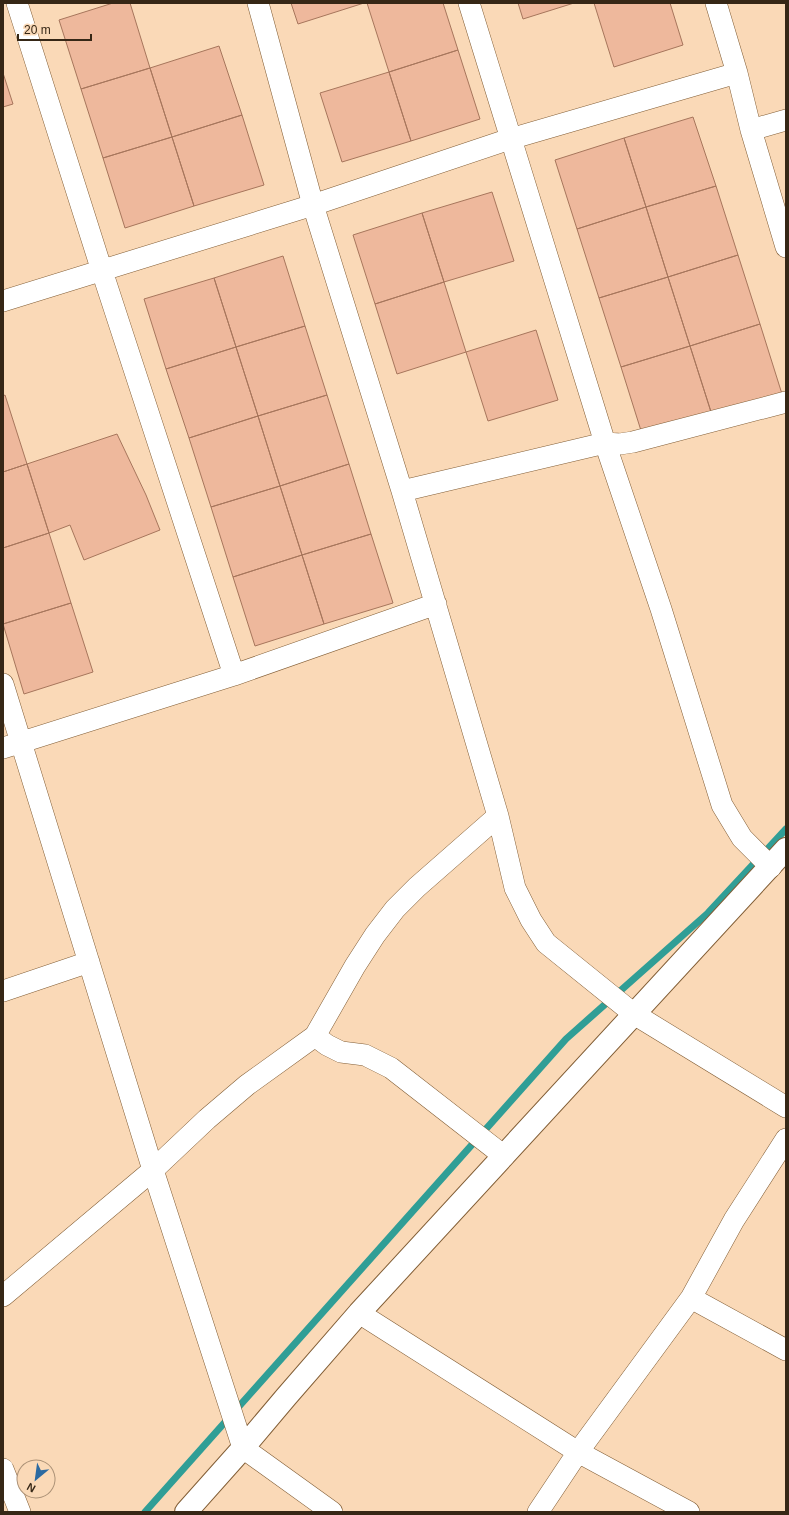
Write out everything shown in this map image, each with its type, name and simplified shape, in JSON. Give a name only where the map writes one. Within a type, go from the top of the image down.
[{"type":"street","points":[[17,3],[102,271],[234,675]]},
{"type":"street","points":[[258,3],[313,205],[436,604],[498,816],[515,888],[531,920],[546,943],[634,1014],[786,1107]]},
{"type":"street","points":[[469,3],[605,442],[661,609],[722,805],[742,838],[771,867]]},
{"type":"street","points":[[716,3],[737,73],[751,130],[786,247]]},
{"type":"street","points":[[3,301],[313,205],[510,138],[737,73]]},
{"type":"street","points":[[751,130],[786,120]]},
{"type":"street","points":[[402,492],[605,442],[620,444],[633,442],[786,402]]},
{"type":"street","points":[[12,745],[234,675],[436,604]]},
{"type":"street","points":[[3,684],[12,745],[89,962],[153,1170],[243,1448],[332,1512]]},
{"type":"street","points":[[3,1296],[153,1170],[207,1119],[236,1095],[315,1036],[355,966],[375,935],[395,909],[417,887],[498,816]]},
{"type":"street","points":[[186,1512],[359,1313],[786,849]]},
{"type":"street","points":[[3,991],[89,962]]},
{"type":"street","points":[[315,1036],[327,1045],[341,1052],[365,1055],[391,1068],[504,1156]]},
{"type":"street","points":[[538,1512],[578,1452],[691,1298],[734,1220],[786,1139]]},
{"type":"street","points":[[691,1298],[786,1350]]},
{"type":"street","points":[[359,1313],[578,1452],[689,1512]]},
{"type":"street","points":[[3,1469],[20,1512]]},
{"type":"building","points":[[113,3],[130,3],[150,68],[81,89],[59,20]]},
{"type":"building","points":[[291,3],[364,3],[298,24]]},
{"type":"building","points":[[367,3],[443,3],[458,50],[389,72]]},
{"type":"building","points":[[518,3],[574,3],[523,19]]},
{"type":"building","points":[[594,3],[670,3],[683,45],[614,67]]},
{"type":"building","points":[[219,46],[242,115],[172,137],[150,68]]},
{"type":"building","points":[[458,50],[480,119],[411,141],[389,72]]},
{"type":"building","points":[[150,68],[172,137],[103,158],[81,89]]},
{"type":"building","points":[[389,72],[411,141],[342,162],[320,93]]},
{"type":"building","points":[[3,73],[13,104],[3,107]]},
{"type":"building","points":[[242,115],[264,185],[194,206],[172,137]]},
{"type":"building","points":[[693,117],[716,186],[646,207],[624,138]]},
{"type":"building","points":[[172,137],[194,206],[125,228],[103,158]]},
{"type":"building","points":[[624,138],[646,207],[577,229],[555,160]]},
{"type":"building","points":[[716,186],[738,255],[668,277],[646,207]]},
{"type":"building","points":[[492,192],[514,261],[444,282],[422,213]]},
{"type":"building","points":[[646,207],[668,277],[599,298],[577,229]]},
{"type":"building","points":[[422,213],[444,282],[375,304],[353,235]]},
{"type":"building","points":[[738,255],[760,324],[690,346],[668,277]]},
{"type":"building","points":[[283,256],[305,326],[236,347],[214,278]]},
{"type":"building","points":[[668,277],[690,346],[621,367],[599,298]]},
{"type":"building","points":[[214,278],[236,347],[166,369],[144,299]]},
{"type":"building","points":[[444,282],[466,352],[397,374],[375,304]]},
{"type":"building","points":[[760,324],[782,394],[712,415],[690,346]]},
{"type":"building","points":[[305,326],[327,395],[258,416],[236,347]]},
{"type":"building","points":[[536,330],[558,400],[488,421],[466,352]]},
{"type":"building","points":[[690,346],[712,415],[643,437],[621,367]]},
{"type":"building","points":[[236,347],[258,416],[189,438],[166,369]]},
{"type":"building","points":[[5,395],[27,464],[3,472],[3,396]]},
{"type":"building","points":[[327,395],[349,464],[280,486],[258,416]]},
{"type":"building","points":[[258,416],[280,486],[211,507],[189,438]]},
{"type":"building","points":[[117,434],[146,495],[160,530],[84,560],[70,525],[49,533],[27,464]]},
{"type":"building","points":[[27,464],[49,533],[3,548],[3,472]]},
{"type":"building","points":[[349,464],[371,534],[302,555],[280,486]]},
{"type":"building","points":[[280,486],[302,555],[233,577],[211,507]]},
{"type":"building","points":[[49,533],[71,603],[3,624],[3,548]]},
{"type":"building","points":[[371,534],[393,603],[324,624],[302,555]]},
{"type":"building","points":[[302,555],[324,624],[255,646],[233,577]]},
{"type":"building","points":[[71,603],[93,672],[24,694],[3,624]]},
{"type":"waterway","points":[[145,1512],[566,1039],[708,913],[786,829]]}]
